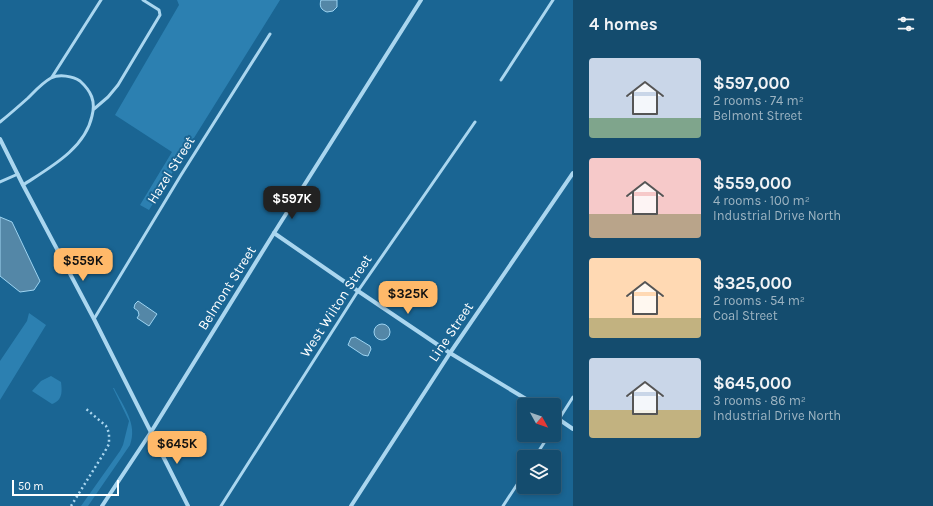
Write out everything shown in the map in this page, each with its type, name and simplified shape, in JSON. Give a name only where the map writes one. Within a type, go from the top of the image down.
[{"type":"street","name":"Belmont Street","points":[[102,506],[151,432],[421,0]]},
{"type":"street","points":[[0,139],[94,318],[188,506]]},
{"type":"street","name":"Line Street","points":[[351,506],[450,353],[573,173]]},
{"type":"street","points":[[274,233],[450,353],[524,398]]},
{"type":"street","points":[[561,420],[573,429]]},
{"type":"lane","points":[[0,122],[40,85],[52,77],[100,0]]},
{"type":"lane","points":[[94,109],[108,97],[118,85],[160,16],[159,10],[143,0]]},
{"type":"lane","points":[[501,80],[553,0]]},
{"type":"lane","name":"Hazel Street","points":[[94,318],[181,175],[270,34]]},
{"type":"lane","points":[[23,185],[50,168],[65,156],[80,141],[90,126],[94,109],[93,98],[87,87],[77,80],[66,76],[52,77]]},
{"type":"lane","name":"West Wilton Street","points":[[221,506],[358,291],[475,122]]},
{"type":"lane","points":[[0,182],[18,174]]},
{"type":"lane","points":[[561,416],[573,397]]},
{"type":"lane","points":[[503,506],[517,485]]},
{"type":"path","points":[[71,506],[109,444],[109,433],[106,426],[85,408]]},
{"type":"shaded area","points":[[177,0],[280,0],[149,210],[140,205],[172,152],[115,115],[179,5]]},
{"type":"shaded area","points":[[321,0],[337,0],[337,7],[333,11],[327,12],[320,6]]},
{"type":"shaded area","points":[[0,217],[12,222],[40,281],[34,290],[20,292],[0,276]]},
{"type":"shaded area","points":[[138,301],[157,314],[149,326],[137,318],[139,315],[138,311],[134,308]]},
{"type":"shaded area","points":[[29,313],[46,325],[0,400],[0,361],[27,321]]},
{"type":"shaded area","points":[[382,324],[389,329],[390,332],[385,339],[382,340],[375,335],[374,332],[379,325]]},
{"type":"shaded area","points":[[355,337],[370,346],[371,349],[368,356],[363,355],[348,345],[351,338]]},
{"type":"shaded area","points":[[51,376],[61,382],[62,389],[60,398],[52,404],[32,391],[41,381]]},
{"type":"shaded area","points":[[113,388],[125,408],[131,422],[132,437],[130,445],[88,506],[81,506],[123,445],[129,421]]}]
